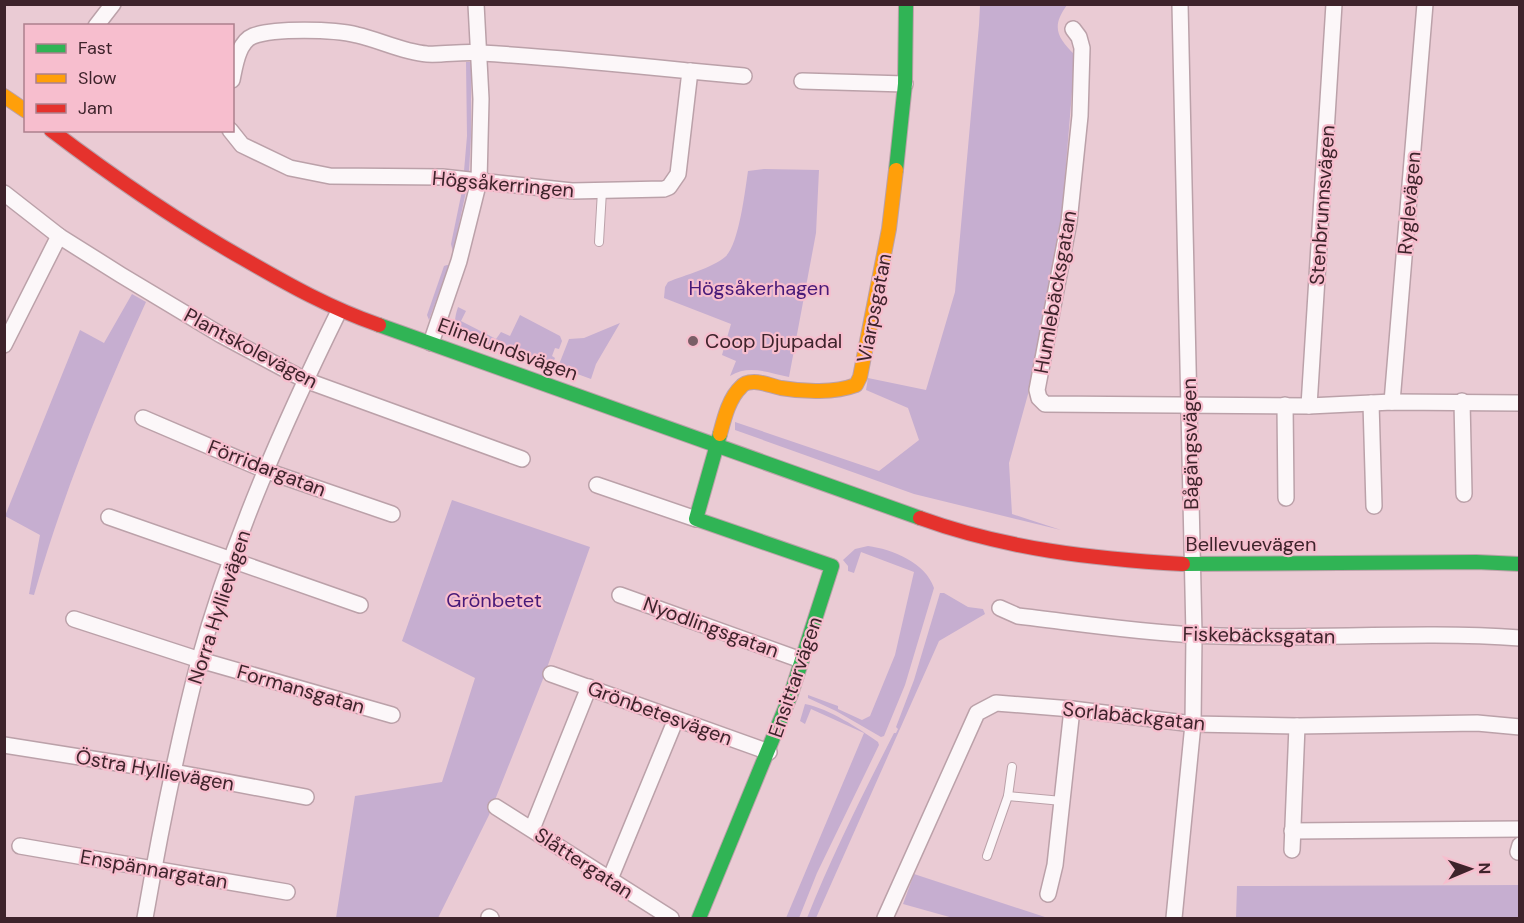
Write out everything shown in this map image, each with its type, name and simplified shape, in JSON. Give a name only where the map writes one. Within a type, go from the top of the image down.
[{"type":"street","points":[[431,343],[459,261],[478,181],[481,99],[476,4]]},
{"type":"street","name":"Viarpsgatan","points":[[717,446],[732,400],[738,389],[746,382],[788,389],[805,389],[847,388],[859,381],[890,229],[905,84],[906,4]]},
{"type":"street","name":"Bågängsvägen","points":[[1174,918],[1193,724],[1194,635],[1180,4]]},
{"type":"street","name":"Stenbrunnsvägen","points":[[1309,406],[1334,4]]},
{"type":"street","name":"Ryglevägen","points":[[1392,402],[1425,4]]},
{"type":"street","points":[[97,24],[110,6]]},
{"type":"street","name":"Humlebäcksgatan","points":[[1072,29],[1079,37],[1082,48],[1080,116],[1069,222],[1037,390],[1039,398],[1045,404],[1190,403],[1309,406],[1462,401],[1520,403]]},
{"type":"street","points":[[234,69],[243,44],[250,37],[269,32],[333,31],[357,34],[408,51],[428,54],[478,52],[744,76]]},
{"type":"street","name":"Högsåkerringen","points":[[232,132],[242,145],[290,168],[311,173],[348,177],[442,177],[572,191],[664,189],[674,182],[678,174],[690,71]]},
{"type":"street","points":[[802,81],[905,84]]},
{"type":"street","points":[[4,96],[24,107]]},
{"type":"street","name":"Elinelundsvägen","points":[[54,132],[123,185],[302,292],[339,311],[933,523],[984,537]]},
{"type":"street","name":"Plantskolevägen","points":[[4,193],[59,236],[221,335],[305,380],[522,459]]},
{"type":"street","points":[[4,345],[59,236]]},
{"type":"street","name":"Norra Hyllievägen","points":[[145,918],[174,772],[200,660],[232,560],[267,471],[305,380],[339,311]]},
{"type":"street","points":[[1462,401],[1464,494]]},
{"type":"street","points":[[1371,403],[1374,506]]},
{"type":"street","points":[[1285,405],[1286,498]]},
{"type":"street","name":"Förridargatan","points":[[142,418],[267,471],[392,514]]},
{"type":"street","points":[[696,519],[717,446]]},
{"type":"street","name":"Ensittarvägen","points":[[597,485],[832,566],[791,694],[699,918]]},
{"type":"street","points":[[109,517],[360,605]]},
{"type":"street","name":"Bellevuevägen","points":[[984,537],[1064,554],[1193,564],[1476,562],[1520,564]]},
{"type":"street","name":"Nyodlingsgatan","points":[[620,595],[801,660]]},
{"type":"street","name":"Fiskebäcksgatan","points":[[1000,608],[1018,616],[1194,635],[1303,638],[1476,635],[1520,638]]},
{"type":"street","name":"Formansgatan","points":[[74,619],[200,660],[392,715]]},
{"type":"street","name":"Grönbetesvägen","points":[[551,674],[768,752]]},
{"type":"street","points":[[532,829],[589,687]]},
{"type":"street","name":"Sorlabäckgatan","points":[[885,918],[977,713],[996,703],[1072,709],[1193,724],[1297,726],[1477,723],[1520,727]]},
{"type":"street","points":[[1048,894],[1055,865],[1072,709]]},
{"type":"street","points":[[610,879],[676,719]]},
{"type":"street","points":[[1292,850],[1297,726]]},
{"type":"street","name":"Östra Hyllievägen","points":[[4,745],[174,772],[306,797]]},
{"type":"street","name":"Slåttergatan","points":[[496,807],[671,918]]},
{"type":"street","points":[[1292,831],[1520,829]]},
{"type":"street","name":"Enspännargatan","points":[[20,846],[287,892]]},
{"type":"lane","points":[[599,242],[602,191]]},
{"type":"lane","points":[[987,856],[1008,796],[1012,767]]},
{"type":"lane","points":[[1008,796],[1062,801]]},
{"type":"green space","points":[[980,5],[1067,5],[1059,20],[1058,32],[1075,55],[1061,226],[1030,387],[1009,463],[1012,514],[1061,530],[914,494],[735,430],[735,422],[879,471],[919,440],[908,408],[866,390],[868,378],[926,390],[955,292]]},
{"type":"green space","points":[[466,62],[471,62],[469,172],[464,171],[467,136]]},
{"type":"green space","name":"Högsåkerhagen","points":[[819,170],[816,233],[789,377],[752,370],[737,372],[730,376],[736,361],[722,355],[731,324],[664,298],[665,287],[668,282],[706,268],[725,257],[730,251],[738,230],[748,171]]},
{"type":"green space","points":[[463,186],[467,187],[453,252],[451,244]]},
{"type":"green space","points":[[449,265],[429,320],[427,315],[444,266]]},
{"type":"green space","points":[[132,294],[146,302],[84,447],[34,595],[29,594],[40,535],[5,516],[80,330],[104,343]]},
{"type":"green space","points":[[458,307],[466,311],[461,321],[496,339],[501,332],[510,336],[520,315],[560,336],[562,341],[559,349],[555,348],[552,365],[484,343],[485,340],[479,341],[461,333],[455,321]]},
{"type":"green space","points":[[620,323],[596,364],[591,379],[572,372],[568,368],[567,370],[558,367],[569,339],[584,338]]},
{"type":"green space","name":"Grönbetet","points":[[452,500],[590,547],[543,679],[489,815],[438,918],[336,918],[355,796],[442,782],[475,678],[402,641]]},
{"type":"green space","points":[[868,546],[887,550],[907,559],[924,571],[934,588],[905,685],[884,736],[881,737],[808,698],[808,695],[838,706],[838,709],[862,720],[870,716],[895,655],[914,572],[861,552],[854,573],[848,571],[848,566],[843,560],[855,549]]},
{"type":"green space","points":[[940,593],[968,607],[983,609],[985,614],[939,641],[816,918],[807,918],[848,825],[898,729],[896,727],[914,680]]},
{"type":"green space","points":[[805,704],[824,710],[843,720],[862,731],[878,742],[879,745],[817,873],[799,918],[786,918],[864,733],[811,709],[805,724],[800,721]]},
{"type":"green space","points":[[914,874],[1048,918],[953,918],[903,904]]},
{"type":"green space","points":[[1519,885],[1519,918],[1236,918],[1237,886]]},
{"type":"traffic: fast","points":[[896,170],[905,84],[906,4]]},
{"type":"traffic: fast","points":[[379,325],[920,518]]},
{"type":"traffic: fast","points":[[699,918],[791,694],[832,566],[696,519],[720,434]]},
{"type":"traffic: fast","points":[[1183,564],[1476,562],[1520,564]]},
{"type":"traffic: slow","points":[[4,96],[24,110]]},
{"type":"traffic: slow","points":[[720,434],[730,403],[742,386],[747,383],[757,382],[781,388],[809,391],[829,391],[856,385],[860,377],[889,229],[896,170]]},
{"type":"traffic: jam","points":[[54,132],[146,198],[219,244],[310,295],[379,325]]},
{"type":"traffic: jam","points":[[920,518],[985,538],[1050,551],[1183,564]]},
{"type":"place","name":"Coop Djupadal","points":[[693,341]]}]
